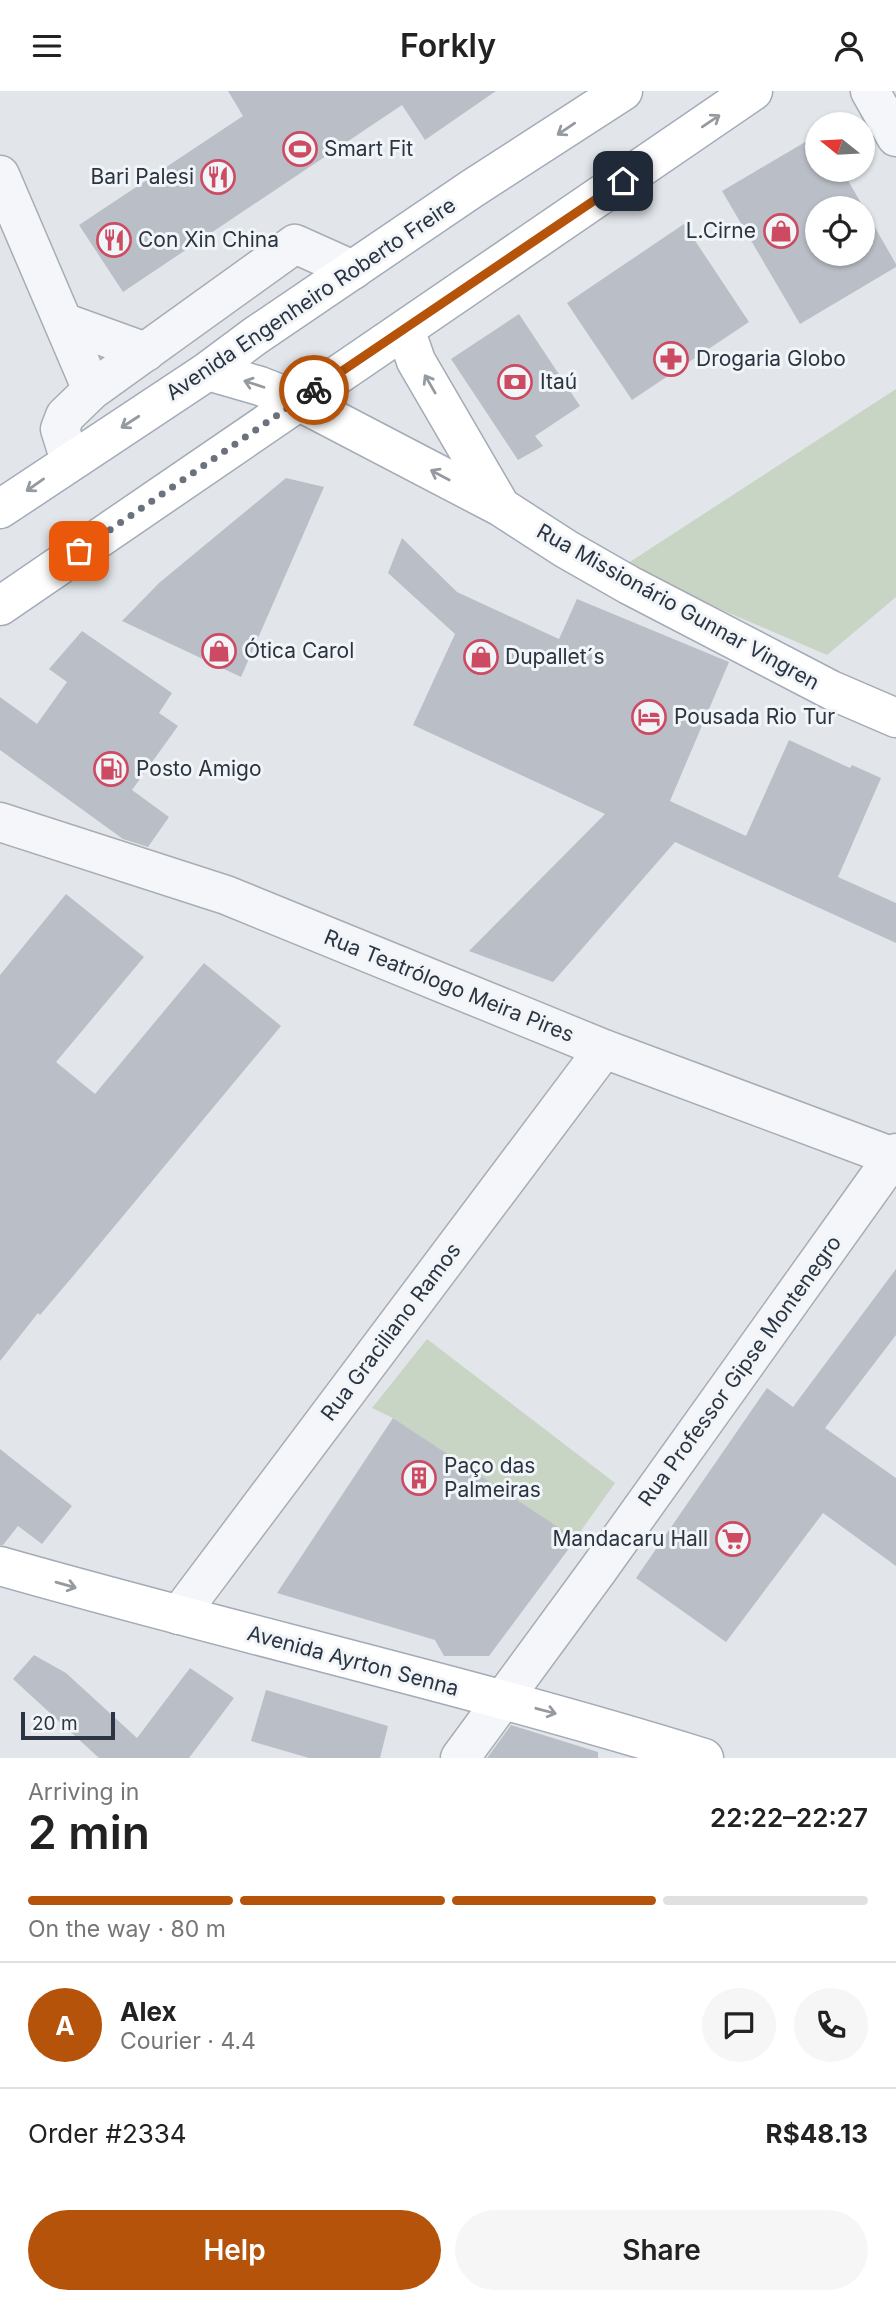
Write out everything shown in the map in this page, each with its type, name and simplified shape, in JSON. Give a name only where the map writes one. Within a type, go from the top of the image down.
[{"type":"main road","name":"Avenida Engenheiro Roberto Freire","points":[[0,509],[208,371],[264,329],[473,188],[623,91]]},
{"type":"main road","points":[[0,605],[753,91]]},
{"type":"main road","name":"Rua Missionário Gunnar Vingren","points":[[405,329],[416,361],[501,507]]},
{"type":"main road","name":"Rua Missionário Gunnar Vingren","points":[[208,371],[260,386],[298,401],[501,507],[629,585],[831,690],[896,718]]},
{"type":"main road","name":"Avenida Ayrton Senna","points":[[0,1566],[502,1699],[704,1758]]},
{"type":"street","points":[[870,91],[896,137]]},
{"type":"street","points":[[0,175],[92,390]]},
{"type":"street","points":[[70,461],[60,429],[65,416],[92,390],[295,244],[352,270]]},
{"type":"street","points":[[63,323],[146,352]]},
{"type":"street","name":"Rua Teatrólogo Meira Pires","points":[[0,822],[226,895],[604,1049],[895,1156]]},
{"type":"street","name":"Rua Graciliano Ramos","points":[[179,1615],[604,1049]]},
{"type":"street","name":"Rua Professor Gipse Montenegro","points":[[460,1758],[895,1156]]},
{"type":"green space","points":[[896,389],[896,597],[827,655],[622,567]]},
{"type":"green space","points":[[427,1339],[615,1483],[575,1539],[393,1418],[372,1408]]},
{"type":"building","points":[[228,91],[496,91],[425,140],[402,105],[123,292],[79,225],[243,116]]},
{"type":"building","name":"L.Cirne","points":[[805,142],[805,182],[849,182],[857,196],[805,196],[805,266],[875,266],[875,227],[896,267],[800,324],[722,191]]},
{"type":"building","points":[[684,224],[749,322],[632,400],[567,303]]},
{"type":"building","name":"Itaú","points":[[519,314],[580,406],[535,436],[543,446],[518,460],[451,359]]},
{"type":"building","points":[[286,478],[324,487],[241,677],[122,621],[159,583]]},
{"type":"building","points":[[402,538],[457,592],[559,639],[577,599],[729,662],[670,801],[746,836],[789,740],[850,768],[852,765],[881,778],[838,877],[896,903],[896,943],[675,842],[553,982],[469,951],[605,814],[413,725],[455,634],[388,573]]},
{"type":"building","points":[[82,631],[172,693],[159,713],[178,726],[132,790],[169,817],[148,847],[123,839],[0,750],[0,697],[37,724],[67,682],[49,669]]},
{"type":"building","points":[[66,894],[144,957],[56,1062],[95,1094],[204,963],[281,1026],[0,1361],[0,975]]},
{"type":"building","name":"Mandacaru Hall","points":[[896,1269],[896,1335],[825,1428],[896,1478],[896,1566],[823,1513],[726,1642],[636,1578],[767,1388],[793,1407]]},
{"type":"building","name":"Paço das Palmeiras","points":[[393,1418],[576,1539],[489,1656],[444,1656],[435,1640],[277,1593]]},
{"type":"building","points":[[0,1449],[72,1506],[42,1544],[18,1526],[3,1545],[0,1545]]},
{"type":"building","points":[[34,1655],[66,1673],[137,1738],[190,1668],[234,1698],[189,1758],[99,1758],[13,1679]]},
{"type":"building","points":[[266,1690],[388,1726],[380,1758],[309,1758],[251,1741]]},
{"type":"building","points":[[511,1725],[598,1752],[598,1758],[487,1758]]},
{"type":"way so far","points":[[79,551],[314,390]]},
{"type":"place","name":"Smart Fit","points":[[300,149]]},
{"type":"place","name":"Bari Palesi","points":[[218,177]]},
{"type":"place","name":"L.Cirne","points":[[781,231]]},
{"type":"place","name":"Con Xin China","points":[[114,240]]},
{"type":"place","name":"Drogaria Globo","points":[[671,359]]},
{"type":"place","name":"Itaú","points":[[515,382]]},
{"type":"place","name":"Ótica Carol","points":[[219,651]]},
{"type":"place","name":"Dupallet´s","points":[[481,657]]},
{"type":"place","name":"Pousada Rio Tur","points":[[649,717]]},
{"type":"place","name":"Posto Amigo","points":[[111,769]]},
{"type":"place","name":"Paço das Palmeiras","points":[[419,1478]]},
{"type":"place","name":"Mandacaru Hall","points":[[733,1539]]},
{"type":"route","points":[[314,390],[623,181]]}]
